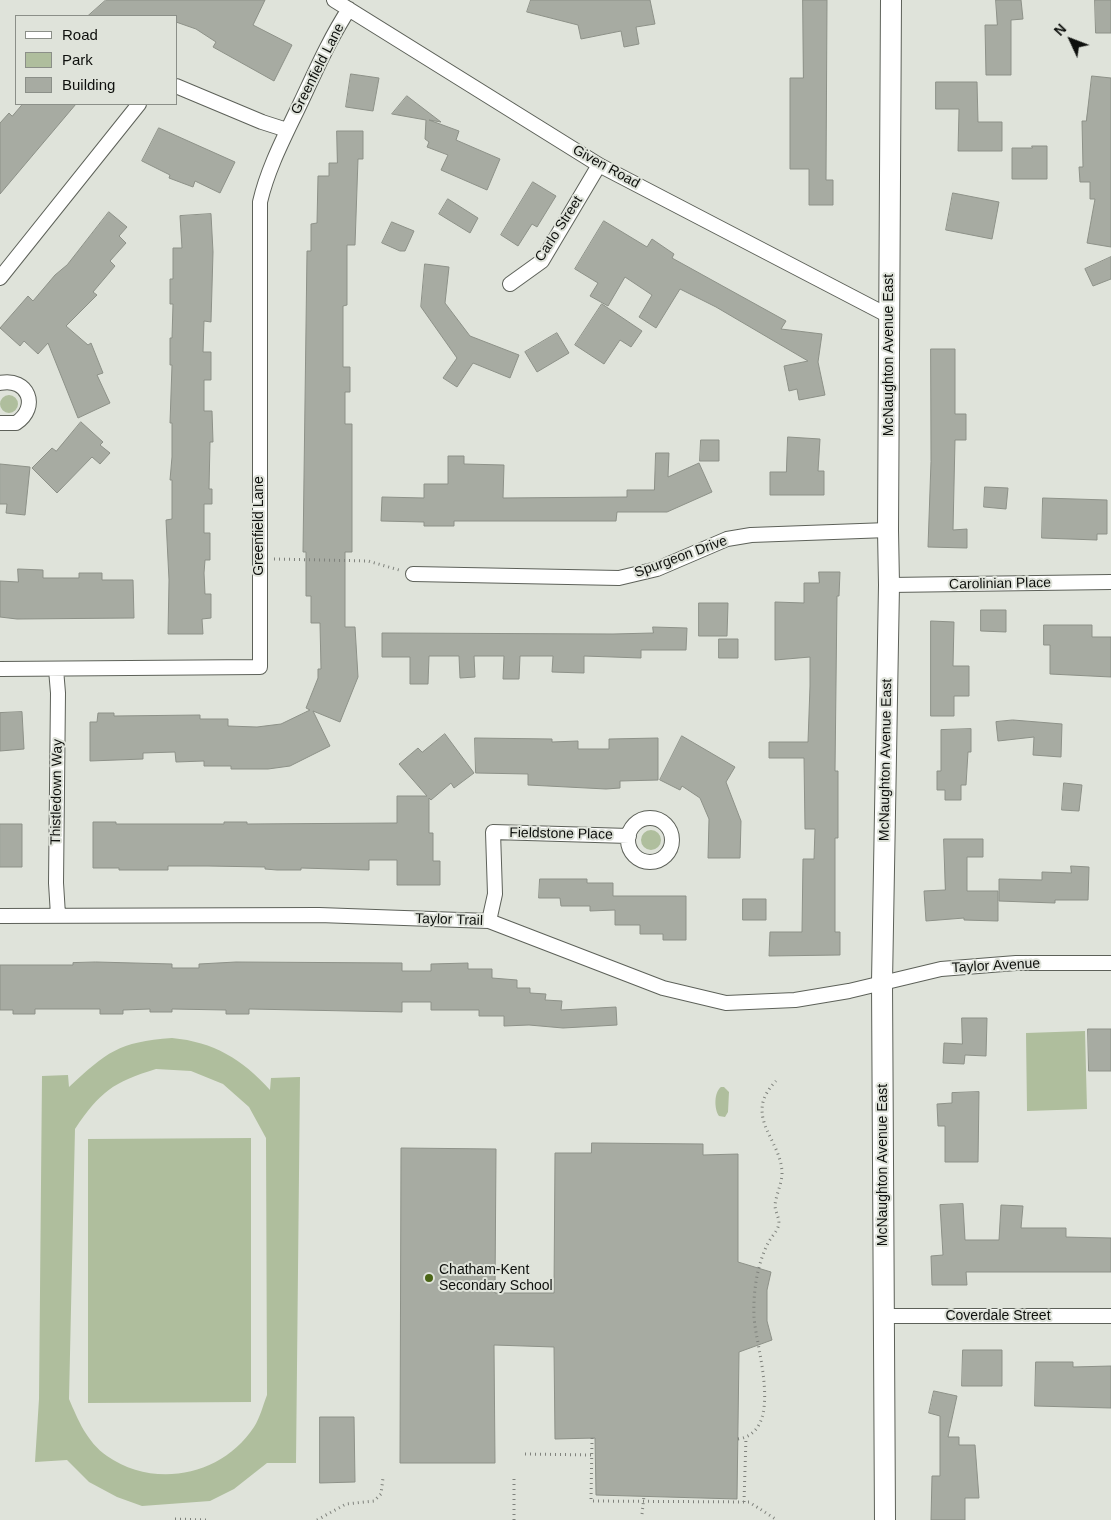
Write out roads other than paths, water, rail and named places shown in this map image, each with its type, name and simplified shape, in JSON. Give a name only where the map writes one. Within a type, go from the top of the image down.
[{"type":"main road","name":"McNaughton Avenue East","points":[[885,1520],[882,982],[889,586],[891,0]]},
{"type":"street","name":"Given Road","points":[[334,0],[599,165],[889,316]]},
{"type":"street","name":"Greenfield Lane","points":[[0,669],[260,667],[260,202],[264,185],[288,130],[335,31],[349,9]]},
{"type":"street","name":"Greenfield Lane","points":[[178,87],[262,122],[288,130]]},
{"type":"street","points":[[0,278],[138,105]]},
{"type":"street","name":"Carlo Street","points":[[510,284],[542,261],[599,165]]},
{"type":"street","points":[[0,383],[15,383],[26,392],[29,399],[29,407],[22,419],[10,425],[0,424]]},
{"type":"street","name":"Spurgeon Drive","points":[[413,574],[619,578],[657,569],[727,539],[751,535],[888,530]]},
{"type":"street","name":"Carolinian Place","points":[[889,586],[1111,582]]},
{"type":"street","name":"Thistledown Way","points":[[56,669],[58,693],[56,883],[58,916]]},
{"type":"street","name":"Fieldstone Place","points":[[489,921],[495,894],[492,832],[629,836]]},
{"type":"street","name":"Taylor Trail","points":[[0,916],[319,915],[489,921],[663,988],[726,1003],[796,1000],[849,991],[882,982]]},
{"type":"street","name":"Taylor Avenue","points":[[882,982],[941,969],[1016,963],[1111,963]]},
{"type":"street","name":"Coverdale Street","points":[[884,1316],[1111,1316]]},
{"type":"place","name":"Chatham-Kent Secondary School","points":[[429,1278]]}]
